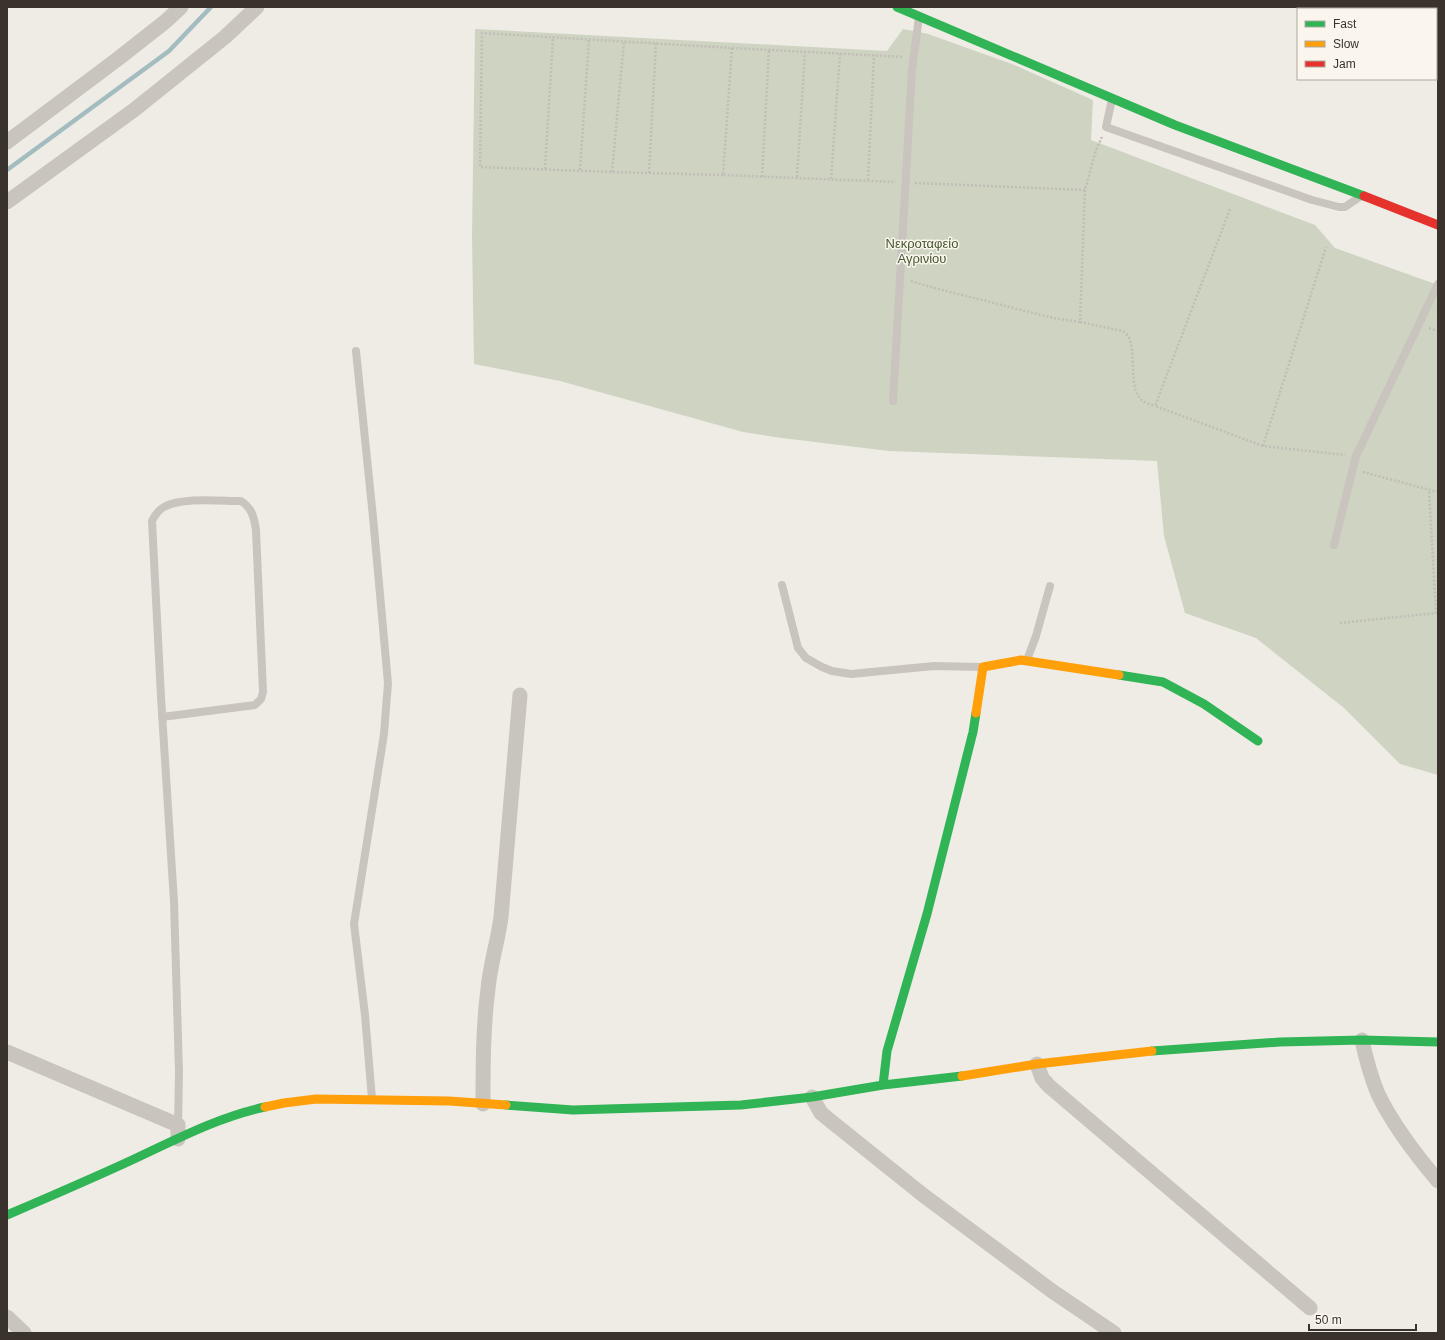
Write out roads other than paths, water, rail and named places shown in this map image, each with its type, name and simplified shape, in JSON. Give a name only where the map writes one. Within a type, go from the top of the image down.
[{"type":"street","points":[[7,142],[119,58],[166,21],[181,7]]},
{"type":"street","points":[[7,202],[134,110],[224,37],[257,7]]},
{"type":"street","points":[[897,7],[1176,125],[1363,195],[1438,225]]},
{"type":"street","points":[[883,1086],[887,1051],[927,914],[973,732],[983,666],[1015,661],[1027,661],[1164,682],[1204,704],[1258,741]]},
{"type":"street","points":[[483,1104],[487,999],[500,922],[520,696]]},
{"type":"street","points":[[7,1215],[178,1132],[246,1111],[284,1103],[316,1099],[449,1101],[572,1110],[740,1105],[812,1097],[1037,1064],[1160,1050],[1280,1042],[1362,1040],[1438,1042]]},
{"type":"street","points":[[1362,1040],[1368,1065],[1379,1096],[1394,1122],[1438,1181]]},
{"type":"street","points":[[7,1052],[178,1132]]},
{"type":"street","points":[[1037,1064],[1042,1078],[1054,1090],[1310,1308]]},
{"type":"street","points":[[812,1097],[821,1112],[832,1122],[923,1195],[1052,1291],[1114,1333]]},
{"type":"street","points":[[7,1317],[24,1333]]},
{"type":"lane","points":[[893,401],[914,57],[919,16]]},
{"type":"lane","points":[[1112,99],[1106,127],[1312,200],[1339,207],[1345,207],[1363,195]]},
{"type":"lane","points":[[1334,545],[1356,456],[1438,284]]},
{"type":"lane","points":[[356,352],[388,683],[384,734],[354,924],[365,1015],[372,1100]]},
{"type":"lane","points":[[162,717],[255,704],[261,699],[263,692],[256,530],[253,513],[248,506],[241,501],[186,501],[164,507],[157,513],[152,521],[162,717],[174,902],[179,1072],[178,1132]]},
{"type":"lane","points":[[782,585],[798,648],[806,658],[822,667],[851,674],[934,666],[983,666]]},
{"type":"lane","points":[[1027,661],[1036,636],[1050,586]]},
{"type":"waterway","points":[[7,170],[169,51],[211,7]]},
{"type":"park label","name":"Νεκροταφείο Αγρινίου","points":[[922,250]]}]
